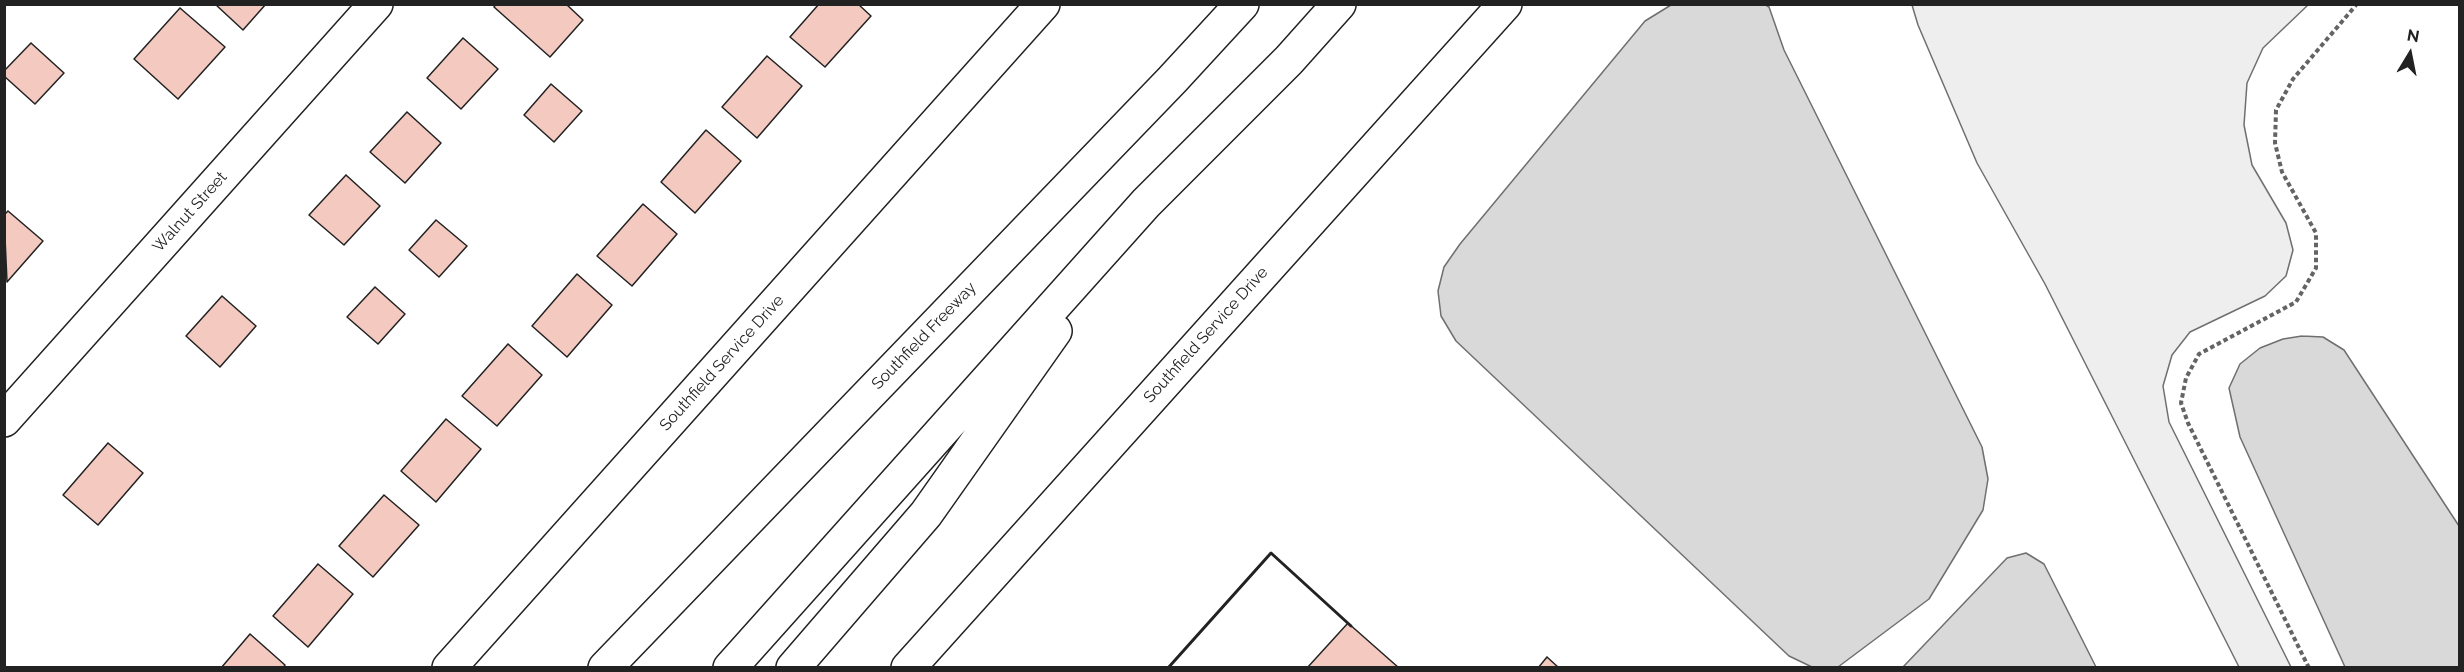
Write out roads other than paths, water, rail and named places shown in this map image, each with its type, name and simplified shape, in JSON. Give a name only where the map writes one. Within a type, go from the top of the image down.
[{"type":"main road","name":"Walnut Street","points":[[4,420],[376,4]]},
{"type":"main road","name":"Southfield Service Drive","points":[[448,668],[1043,4]]},
{"type":"main road","name":"Southfield Freeway","points":[[605,668],[1172,80],[1242,4]]},
{"type":"main road","points":[[730,668],[1146,202],[1289,60],[1339,4]]},
{"type":"main road","name":"Southfield Service Drive","points":[[908,668],[1505,4]]},
{"type":"main road","points":[[793,668],[926,514],[1146,202]]}]
